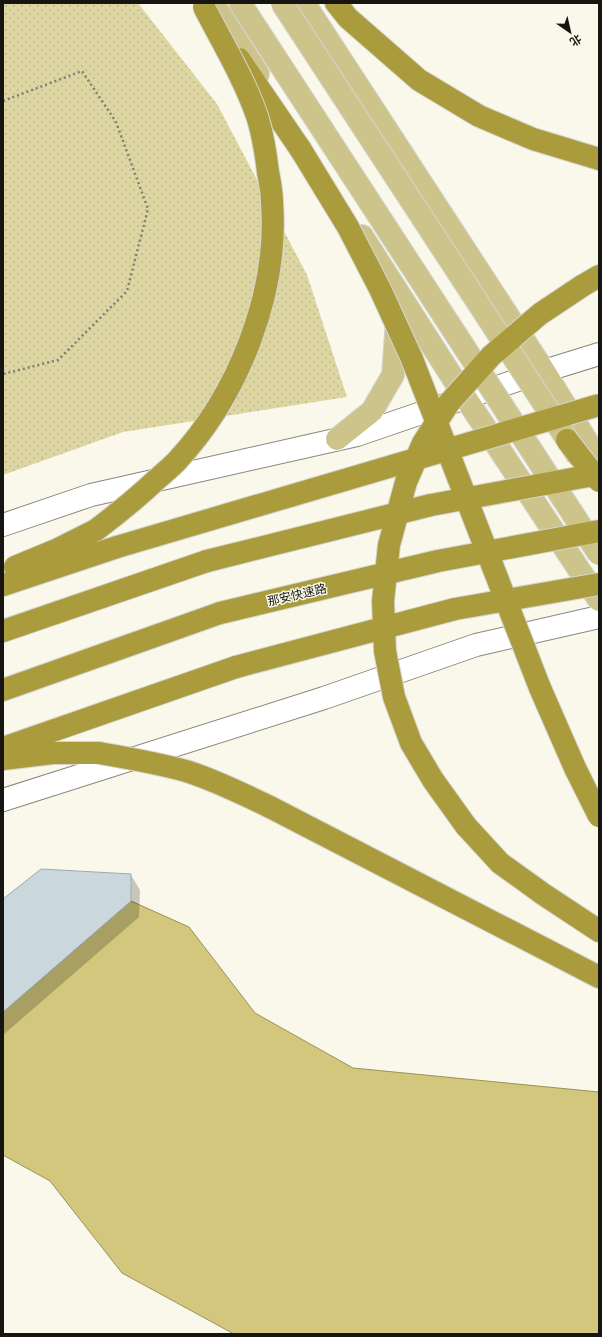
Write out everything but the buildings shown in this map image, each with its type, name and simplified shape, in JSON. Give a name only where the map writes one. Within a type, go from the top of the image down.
[{"type":"highway","points":[[336,3],[348,18],[425,84],[479,116],[533,139],[599,159]]},
{"type":"highway","points":[[206,4],[301,150],[348,227],[380,289],[412,359],[540,688],[575,768],[599,816]]},
{"type":"highway","points":[[3,572],[56,550],[96,530],[130,504],[176,462],[206,425],[229,386],[249,344],[263,301],[269,267],[272,234],[272,202],[266,157],[258,120],[246,87],[206,4]]},
{"type":"highway","points":[[591,281],[540,314],[491,356],[449,402],[423,443],[406,482],[389,545],[383,601],[385,651],[394,697],[411,743],[433,780],[466,826],[500,863],[543,894],[599,931]]},
{"type":"highway","points":[[3,585],[118,547],[599,405]]},
{"type":"highway","points":[[567,440],[599,481]]},
{"type":"highway","points":[[3,631],[207,561],[431,505],[599,474]]},
{"type":"highway","name":"那安快速路","points":[[3,690],[220,613],[438,561],[599,531]]},
{"type":"highway","points":[[3,748],[236,667],[455,609],[599,584]]},
{"type":"highway","points":[[3,759],[53,753],[99,754],[142,760],[186,772],[221,784],[270,807],[599,977]]},
{"type":"main road","points":[[240,3],[599,554]]},
{"type":"main road","points":[[282,3],[599,489]]},
{"type":"main road","points":[[304,3],[544,371],[599,461]]},
{"type":"main road","points":[[206,4],[399,294],[599,600]]},
{"type":"main road","points":[[336,439],[372,411],[393,375],[399,294]]},
{"type":"street","points":[[3,525],[91,495],[357,435],[465,397],[599,354]]},
{"type":"street","points":[[3,800],[324,698],[476,645],[599,617]]},
{"type":"path","points":[[3,101],[82,71],[116,122],[148,209],[128,291],[58,360],[3,374]]},
{"type":"shaded area","points":[[3,3],[138,3],[217,104],[307,275],[347,397],[123,432],[3,475]]},
{"type":"shaded area","points":[[131,901],[189,927],[255,1013],[353,1068],[599,1092],[599,1334],[234,1334],[122,1273],[50,1181],[3,1155],[3,1012]]}]
